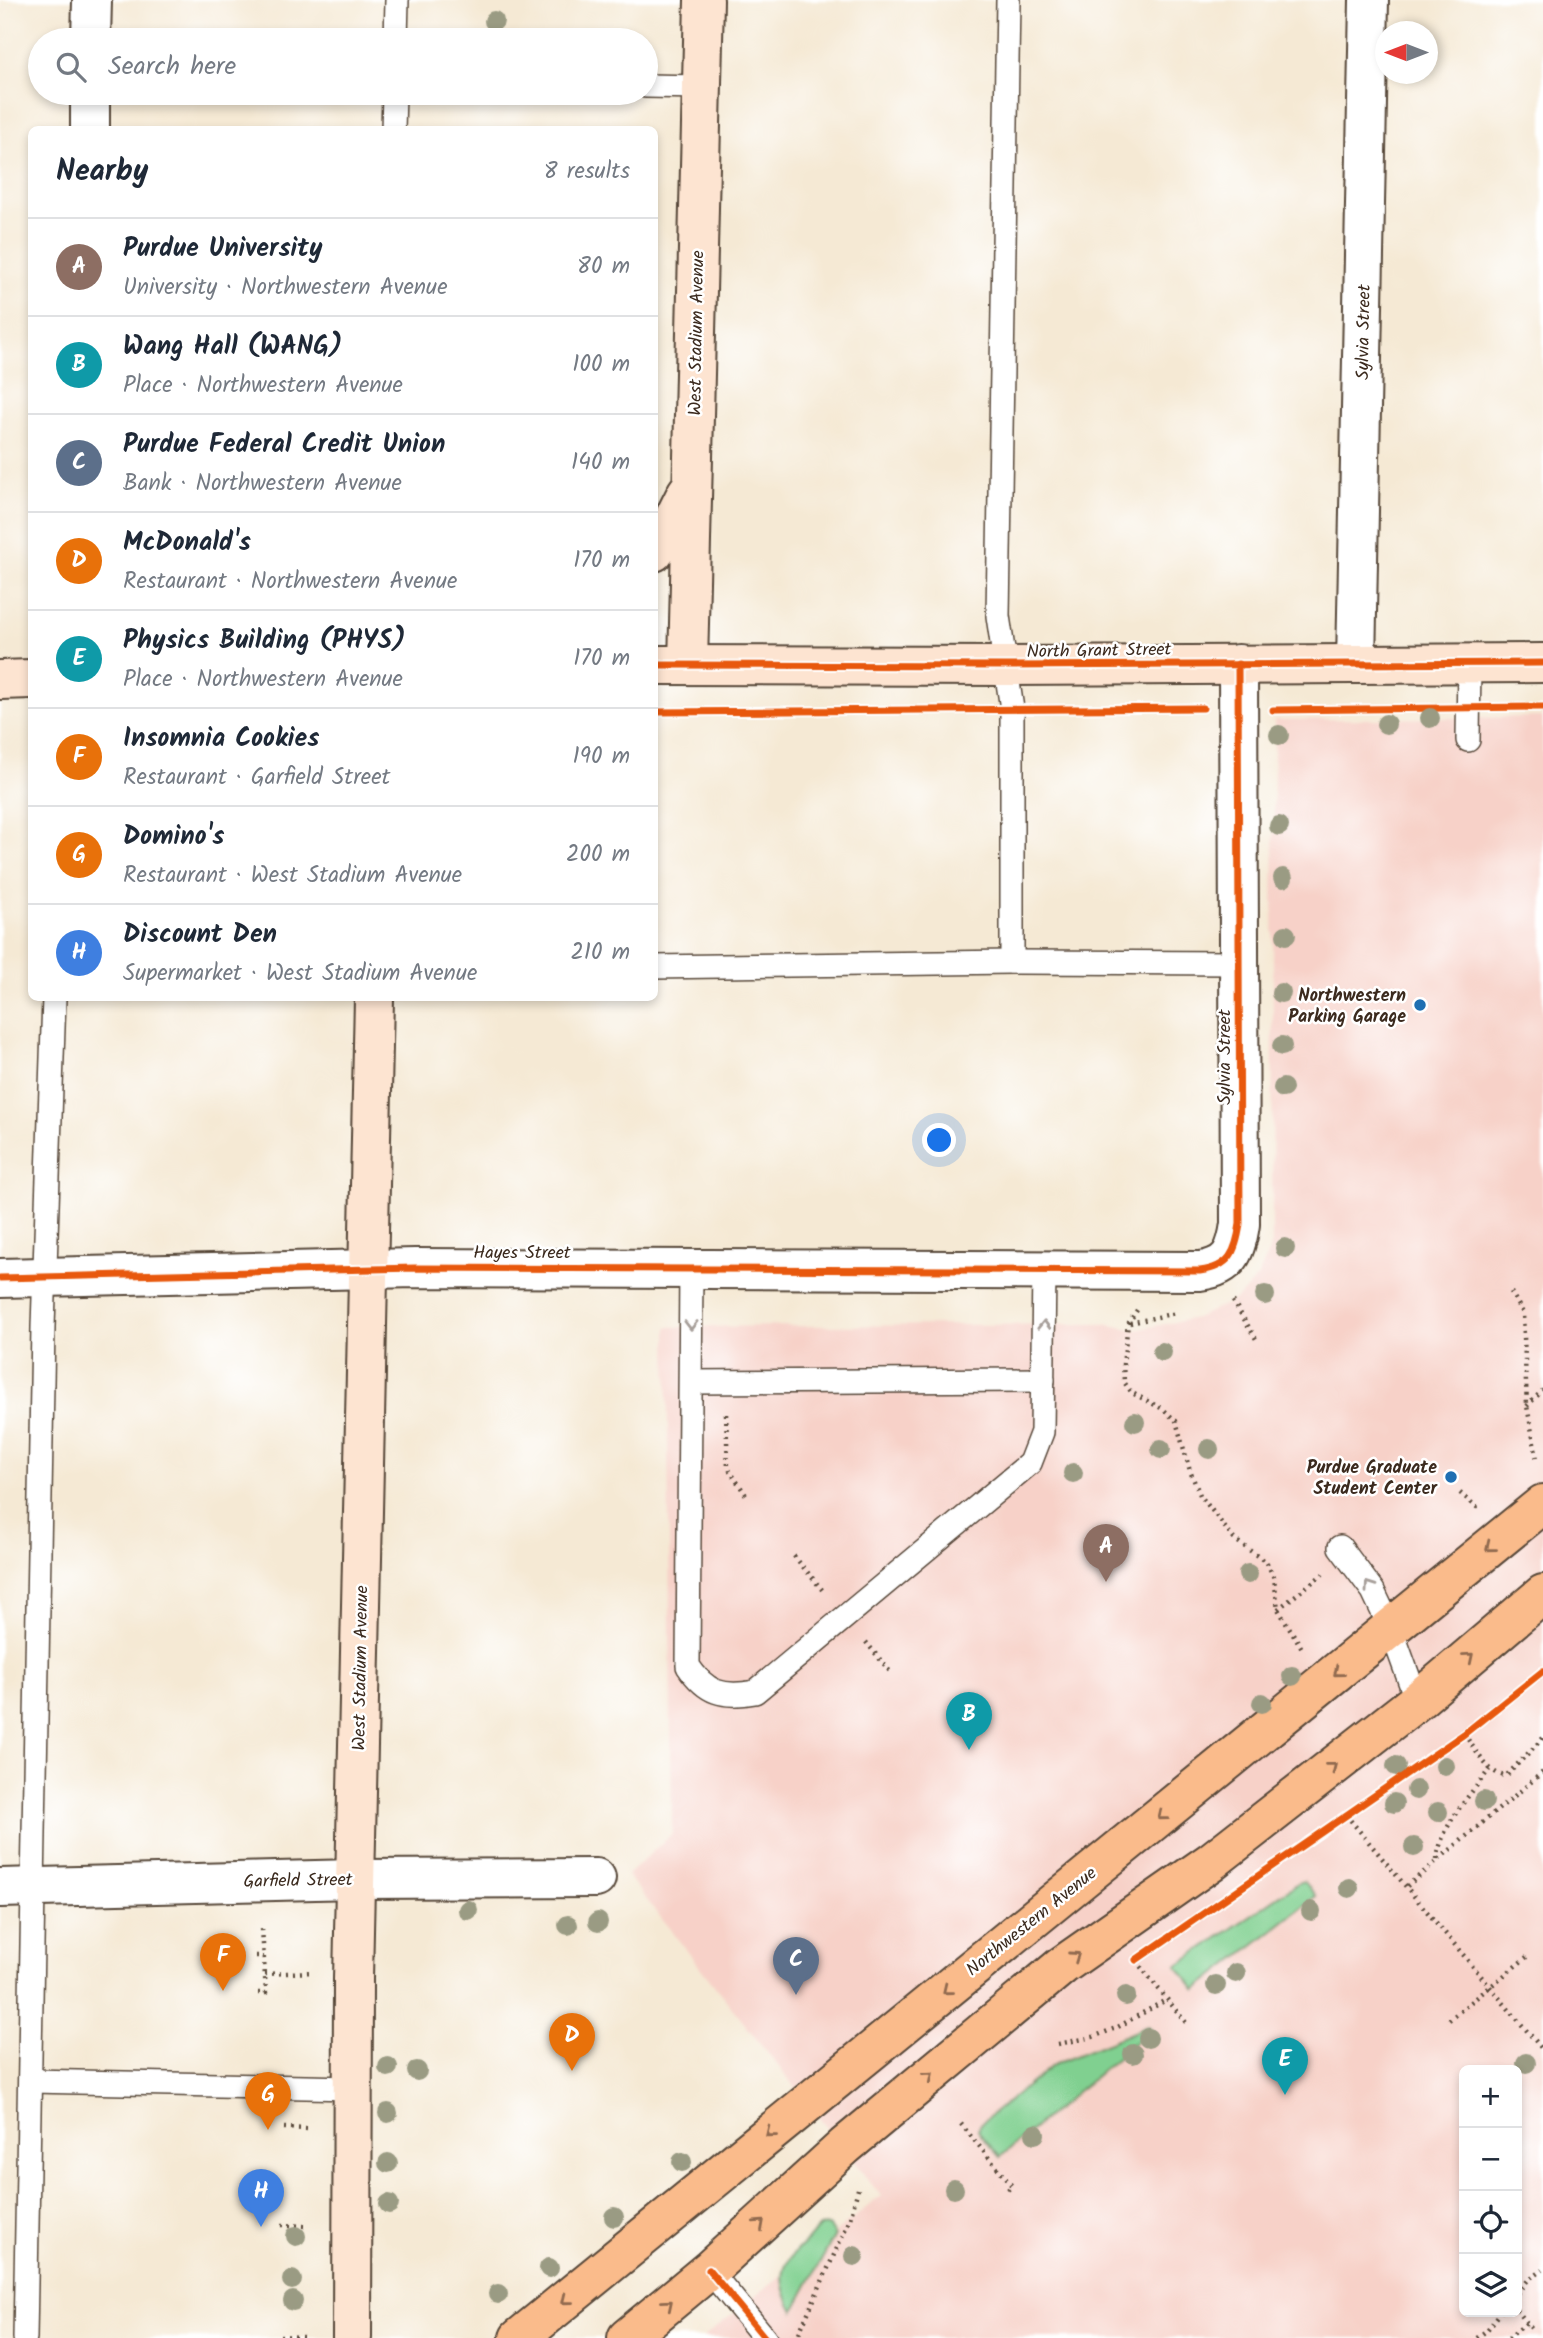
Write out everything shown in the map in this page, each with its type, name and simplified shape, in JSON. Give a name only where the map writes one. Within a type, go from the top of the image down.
[{"type":"main road","name":"Northwestern Avenue","points":[[519,2338],[1543,1504]]},
{"type":"main road","points":[[627,2338],[709,2270],[845,2147],[1063,1965],[1212,1861],[1417,1701],[1543,1594]]},
{"type":"street","points":[[91,28],[92,0]]},
{"type":"street","name":"West Stadium Avenue","points":[[671,665],[692,480],[704,0]]},
{"type":"street","name":"Sylvia Street","points":[[1356,664],[1369,0]]},
{"type":"street","points":[[90,105],[90,126]]},
{"type":"street","points":[[658,546],[692,480]]},
{"type":"street","name":"North Grant Street","points":[[671,665],[1543,663]]},
{"type":"street","name":"Sylvia Street","points":[[1044,1269],[1200,1271],[1215,1269],[1228,1260],[1237,1245],[1240,1210],[1238,664]]},
{"type":"street","points":[[0,680],[28,679]]},
{"type":"street","name":"West Stadium Avenue","points":[[352,2338],[355,1879],[374,1001]]},
{"type":"street","name":"Hayes Street","points":[[0,1278],[369,1269],[1044,1269]]},
{"type":"street","name":"Garfield Street","points":[[16,1887],[355,1879],[596,1878]]},
{"type":"lane","points":[[396,28],[397,0]]},
{"type":"lane","points":[[1008,0],[998,616],[1012,709],[1012,962]]},
{"type":"lane","points":[[658,86],[702,87]]},
{"type":"lane","points":[[393,126],[394,105]]},
{"type":"lane","points":[[1468,740],[1469,663]]},
{"type":"lane","points":[[658,967],[1012,962],[1240,963]]},
{"type":"lane","points":[[25,2338],[31,2081],[16,1887],[45,1277],[54,1001]]},
{"type":"lane","points":[[691,1268],[688,1666],[698,1682],[720,1694],[736,1696],[755,1692],[1030,1463],[1042,1432],[1044,1269]]},
{"type":"lane","points":[[691,1382],[1043,1380]]},
{"type":"lane","points":[[1340,1547],[1373,1591],[1391,1629],[1417,1701]]},
{"type":"lane","points":[[31,2081],[353,2088]]},
{"type":"lane","points":[[709,2270],[765,2338]]},
{"type":"path","points":[[1228,1292],[1256,1339]]},
{"type":"path","points":[[1511,1292],[1523,1313],[1527,1406],[1536,1459]]},
{"type":"path","points":[[1140,1304],[1128,1324],[1123,1364],[1124,1382],[1132,1393],[1163,1409],[1176,1421],[1190,1471],[1200,1495],[1234,1539],[1267,1563],[1274,1578],[1278,1609],[1304,1651]]},
{"type":"path","points":[[1527,1406],[1543,1390]]},
{"type":"path","points":[[726,1407],[728,1468],[746,1495]]},
{"type":"path","points":[[1461,1493],[1479,1508]]},
{"type":"path","points":[[794,1556],[826,1594]]},
{"type":"path","points":[[1278,1609],[1325,1572],[1332,1581]]},
{"type":"path","points":[[862,1637],[892,1674]]},
{"type":"path","points":[[1453,1741],[1474,1726]]},
{"type":"path","points":[[1464,1734],[1490,1769],[1498,1775],[1507,1776],[1543,1738]]},
{"type":"path","points":[[1436,1862],[1438,1847],[1454,1817],[1490,1769]]},
{"type":"path","points":[[1407,1886],[1543,1772]]},
{"type":"path","points":[[1335,1823],[1357,1808]]},
{"type":"path","points":[[1346,1815],[1543,2050]]},
{"type":"path","points":[[257,1993],[265,1993],[262,1928]]},
{"type":"path","points":[[1147,1952],[1136,1960],[1188,2025]]},
{"type":"path","points":[[256,1956],[264,1956]]},
{"type":"path","points":[[1449,2020],[1528,1956]]},
{"type":"path","points":[[265,1974],[312,1972]]},
{"type":"path","points":[[1058,2044],[1093,2037],[1116,2028],[1166,2000]]},
{"type":"path","points":[[961,2124],[1012,2186],[1005,2192]]},
{"type":"path","points":[[284,2128],[308,2129]]},
{"type":"path","points":[[799,2333],[850,2219],[858,2189]]},
{"type":"path","points":[[282,2225],[306,2226]]},
{"type":"path","points":[[1522,2288],[1543,2269]]},
{"type":"path","points":[[1508,2338],[1529,2325],[1522,2316]]},
{"type":"path","points":[[1477,2338],[1497,2317]]},
{"type":"path","points":[[280,2336],[303,2337]]},
{"type":"shaded area","points":[[1543,717],[1543,2338],[703,2338],[881,2196],[627,1875],[672,1834],[667,1327],[1104,1324],[1136,1330],[1196,1318],[1237,1299],[1258,1277],[1272,1244],[1274,720]]},
{"type":"green space","points":[[1304,1881],[1316,1896],[1196,1990],[1177,1966]]},
{"type":"green space","points":[[1148,2026],[1151,2029],[1000,2157],[980,2134],[980,2124],[1053,2065]]},
{"type":"green space","points":[[828,2226],[835,2235],[794,2311],[783,2284],[787,2264],[792,2255],[820,2227]]},
{"type":"cycle path","points":[[658,665],[1543,663]]},
{"type":"cycle path","points":[[0,1278],[415,1268],[1200,1271],[1218,1266],[1230,1256],[1240,1224],[1238,664]]},
{"type":"cycle path","points":[[1273,710],[1543,707]]},
{"type":"cycle path","points":[[658,712],[1203,708]]},
{"type":"cycle path","points":[[1136,1960],[1464,1734],[1543,1671]]},
{"type":"cycle path","points":[[709,2270],[765,2338]]},
{"type":"place","name":"Northwestern Parking Garage","points":[[1420,1005]]},
{"type":"place","name":"Purdue Graduate Student Center","points":[[1451,1477]]},
{"type":"place","name":"Purdue University","points":[[1106,1582]]},
{"type":"place","name":"Wang Hall (WANG)","points":[[969,1750]]},
{"type":"place","name":"Insomnia Cookies","points":[[223,1991]]},
{"type":"place","name":"Purdue Federal Credit Union","points":[[796,1995]]},
{"type":"place","name":"McDonald's","points":[[572,2071]]},
{"type":"place","name":"Physics Building (PHYS)","points":[[1285,2095]]},
{"type":"place","name":"Domino's","points":[[268,2130]]},
{"type":"place","name":"Discount Den","points":[[261,2227]]}]
